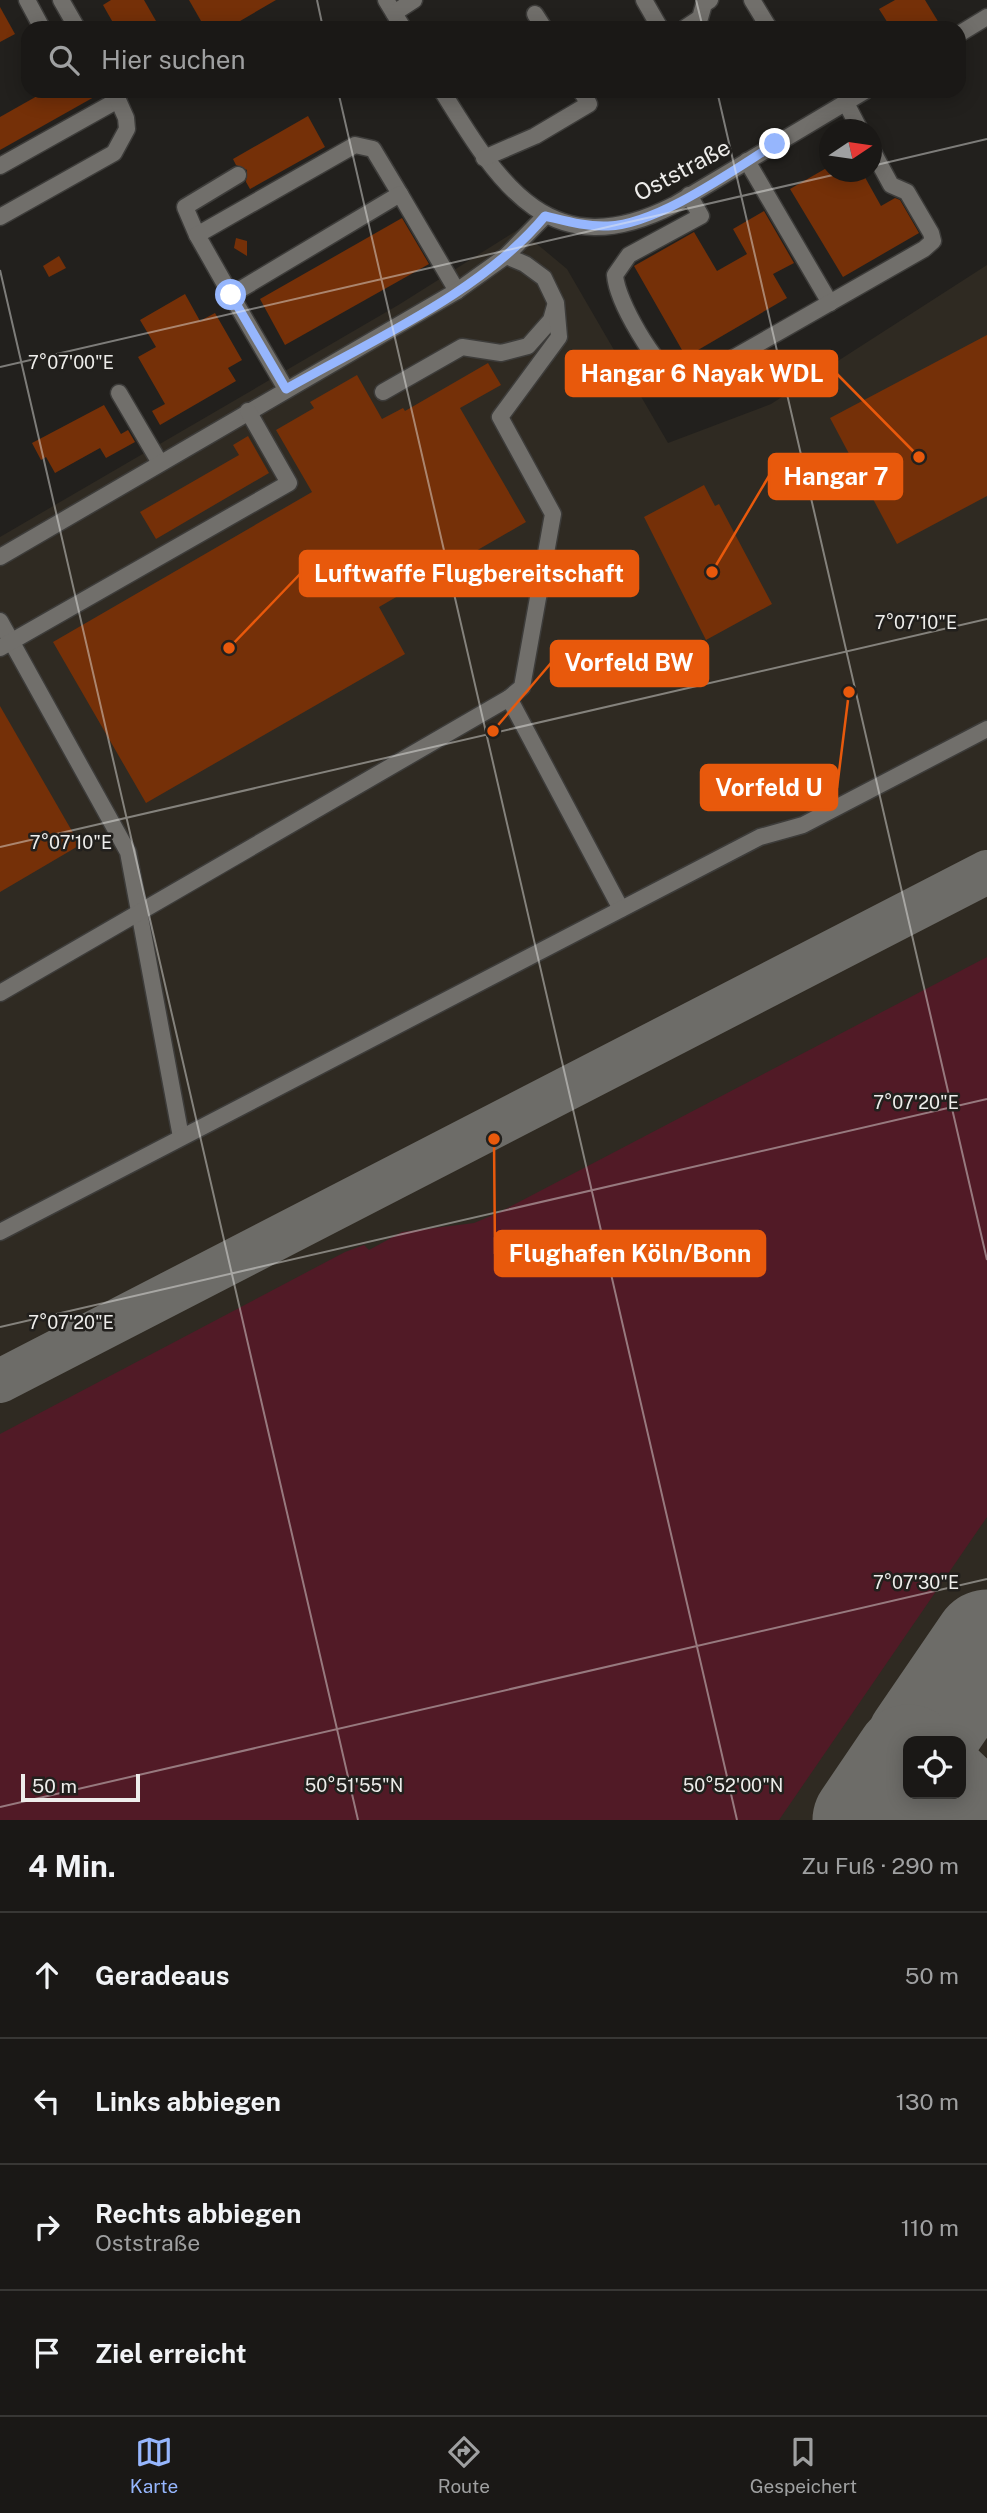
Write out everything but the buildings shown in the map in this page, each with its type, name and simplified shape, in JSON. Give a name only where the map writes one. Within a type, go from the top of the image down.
[{"type":"lane","points":[[26,0],[38,21]]},
{"type":"lane","points":[[61,0],[72,21]]},
{"type":"lane","points":[[390,7],[414,0]]},
{"type":"lane","points":[[644,0],[656,21]]},
{"type":"lane","points":[[695,21],[699,18],[704,4],[710,0]]},
{"type":"lane","points":[[752,0],[765,21]]},
{"type":"lane","points":[[966,30],[987,17]]},
{"type":"lane","points":[[0,166],[110,98]]},
{"type":"lane","points":[[0,217],[114,153],[127,129],[126,118],[116,98]]},
{"type":"lane","name":"Oststraße","points":[[446,98],[484,158],[521,200],[545,216],[580,224],[628,223],[651,216],[854,98]]},
{"type":"lane","points":[[484,158],[535,136],[589,104],[585,98]]},
{"type":"lane","points":[[846,103],[854,119]]},
{"type":"lane","points":[[197,235],[355,145],[373,149],[457,291]]},
{"type":"lane","points":[[747,161],[830,303]]},
{"type":"lane","points":[[689,195],[701,216],[629,255],[615,275],[619,295],[667,373],[678,381],[700,377],[933,241],[907,192],[891,185],[882,168]]},
{"type":"lane","points":[[238,175],[185,207],[197,235],[286,389]]},
{"type":"lane","points":[[231,295],[400,194]]},
{"type":"lane","points":[[0,556],[457,291],[506,256],[545,216]]},
{"type":"lane","points":[[0,993],[509,698],[522,687],[553,514],[500,417],[559,337],[556,303],[544,278],[525,264],[506,256]]},
{"type":"lane","points":[[383,392],[462,347],[502,353],[528,346],[551,320],[556,303]]},
{"type":"lane","points":[[119,393],[160,463]]},
{"type":"lane","points":[[6,645],[289,483],[248,411]]},
{"type":"lane","points":[[0,621],[6,645],[128,852],[181,1137]]},
{"type":"lane","points":[[509,698],[621,909]]},
{"type":"lane","points":[[0,1232],[760,837],[803,825],[987,729]]},
{"type":"shaded area","points":[[519,229],[567,269],[668,443],[771,404],[987,265],[987,1820],[0,1820],[0,537],[400,304]]},
{"type":"shaded area","points":[[987,957],[987,1517],[779,1820],[0,1820],[0,1434],[345,1252],[364,1245],[369,1250],[402,1232],[474,1223],[498,1213]]},
{"type":"taxiway","points":[[0,1381],[987,872]]},
{"type":"taxiway","points":[[952,1736],[955,1703],[971,1667]]},
{"type":"taxiway","points":[[966,1769],[987,1789]]},
{"type":"taxiway","points":[[914,1820],[961,1812],[987,1813]]},
{"type":"runway","points":[[923,1736],[987,1643]]},
{"type":"runway","points":[[866,1820],[903,1765]]},
{"type":"place","name":"Hangar 6 Nayak WDL","points":[[919,457]]},
{"type":"place","name":"Hangar 7","points":[[712,572]]},
{"type":"place","name":"Luftwaffe Flugbereitschaft","points":[[229,648]]},
{"type":"place","name":"Vorfeld U","points":[[849,692]]},
{"type":"place","name":"Vorfeld BW","points":[[493,731]]},
{"type":"place","name":"Flughafen Köln/Bonn","points":[[494,1139]]},
{"type":"route","points":[[231,295],[286,389],[487,272],[528,236],[545,216],[580,224],[608,226],[651,216],[775,144]]}]
